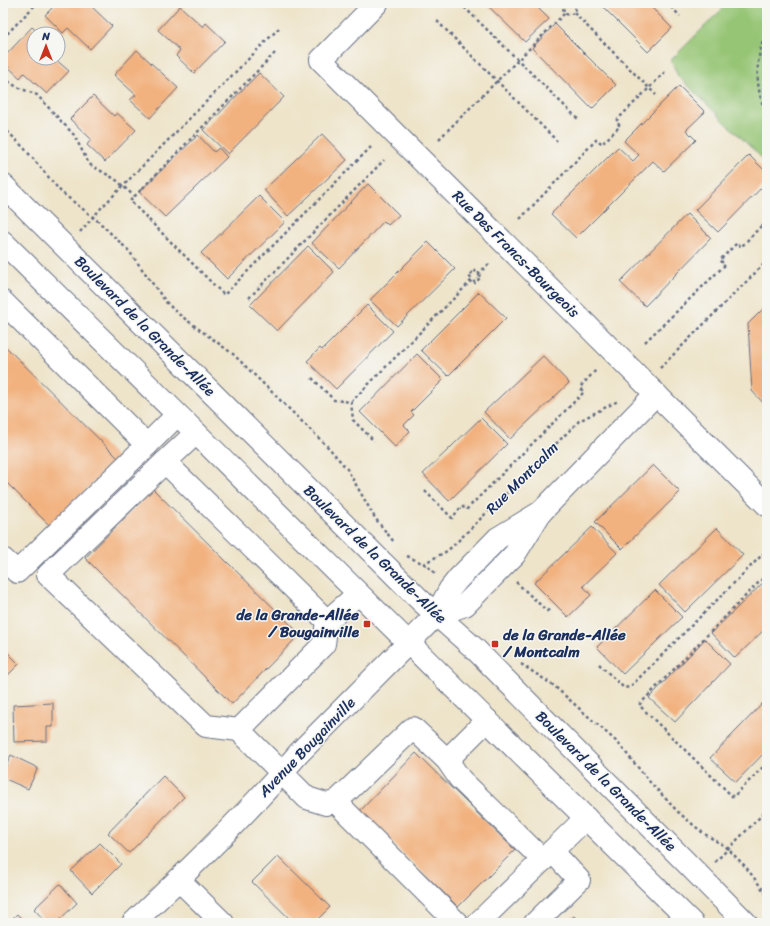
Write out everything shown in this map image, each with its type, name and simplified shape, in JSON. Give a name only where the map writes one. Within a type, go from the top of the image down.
[{"type":"street","name":"Rue Des Francs-Bourgeois","points":[[377,3],[321,60],[767,505]]},
{"type":"street","name":"Boulevard de la Grande-Allée","points":[[3,185],[436,615],[475,649],[746,923]]},
{"type":"street","points":[[3,242],[692,923]]},
{"type":"street","points":[[3,302],[147,445]]},
{"type":"street","name":"Rue Montcalm","points":[[436,615],[450,589],[458,579],[498,538],[541,512],[656,394]]},
{"type":"street","points":[[3,559],[17,572],[177,415]]},
{"type":"street","points":[[196,433],[48,575],[206,726],[239,730],[307,798],[326,804],[336,802],[414,728],[447,760],[460,779],[579,880],[535,923]]},
{"type":"street","points":[[165,462],[327,621]]},
{"type":"street","points":[[239,730],[324,644],[327,621],[358,594]]},
{"type":"street","name":"Avenue Bougainville","points":[[133,923],[179,880],[282,773],[299,753],[436,615]]},
{"type":"street","points":[[447,760],[486,720]]},
{"type":"street","points":[[336,802],[457,923]]},
{"type":"street","points":[[478,923],[586,818]]},
{"type":"street","points":[[179,880],[223,923]]},
{"type":"path","points":[[3,38],[37,3]]},
{"type":"path","points":[[460,3],[519,59],[579,120]]},
{"type":"path","points":[[565,3],[563,9],[565,13]]},
{"type":"path","points":[[574,3],[576,9],[574,13]]},
{"type":"path","points":[[667,3],[680,16]]},
{"type":"path","points":[[439,140],[565,13]]},
{"type":"path","points":[[565,13],[568,15],[574,13]]},
{"type":"path","points":[[574,13],[656,95]]},
{"type":"path","points":[[437,21],[557,142]]},
{"type":"path","points":[[66,248],[123,186],[279,28]]},
{"type":"path","points":[[767,31],[758,54],[758,72],[762,104],[767,114]]},
{"type":"path","points":[[276,53],[130,201],[224,295],[371,147]]},
{"type":"path","points":[[520,219],[597,140],[602,144],[620,126],[616,122],[666,71]]},
{"type":"path","points":[[3,78],[16,87],[31,91],[37,95],[74,135],[89,164],[115,179],[134,196]]},
{"type":"path","points":[[755,91],[760,90]]},
{"type":"path","name":"Boulevard de la Grande-Allée","points":[[3,127],[24,148],[61,192],[93,217],[129,251],[166,302],[177,313],[233,354],[334,453],[352,478],[375,518],[398,547]]},
{"type":"path","points":[[249,298],[384,160]]},
{"type":"path","points":[[645,342],[725,265],[720,260],[724,255],[737,243],[741,247],[767,220]]},
{"type":"path","points":[[665,362],[767,261]]},
{"type":"path","points":[[478,274],[489,264]]},
{"type":"path","points":[[474,270],[478,274],[481,277],[475,283],[469,276],[474,270]]},
{"type":"path","points":[[351,402],[472,280]]},
{"type":"path","points":[[425,491],[452,518],[462,506],[466,510],[584,392],[580,387],[596,370]]},
{"type":"path","points":[[312,378],[334,400],[351,402]]},
{"type":"path","name":"Rue Montcalm","points":[[423,564],[447,551],[456,543],[579,421],[619,400]]},
{"type":"path","points":[[351,402],[353,420],[374,441]]},
{"type":"path","points":[[599,664],[624,688],[630,687],[767,550]]},
{"type":"path","name":"Boulevard de la Grande-Allée","points":[[402,551],[412,559],[423,564],[439,577]]},
{"type":"path","points":[[767,574],[638,705],[733,797],[767,763]]},
{"type":"path","points":[[516,581],[546,611],[551,608]]},
{"type":"path","name":"Boulevard de la Grande-Allée","points":[[519,663],[553,684],[618,743],[649,781],[678,812],[703,833],[728,849],[767,895]]},
{"type":"path","points":[[710,867],[767,810]]},
{"type":"green space","points":[[728,3],[767,3],[767,163],[678,76],[671,60]]},
{"type":"building","points":[[57,3],[94,3],[91,6],[112,26],[90,49],[68,28],[66,30],[66,26],[56,26],[45,15]]},
{"type":"building","points":[[485,3],[533,3],[549,19],[525,42]]},
{"type":"building","points":[[599,3],[647,3],[672,28],[648,52]]},
{"type":"building","points":[[180,6],[203,27],[206,23],[225,41],[194,73],[176,56],[180,50],[158,30]]},
{"type":"building","points":[[555,24],[616,85],[592,109],[532,48]]},
{"type":"building","points":[[26,33],[26,66],[63,66],[69,71],[47,94],[24,73],[20,78],[3,62],[3,58]]},
{"type":"building","points":[[137,50],[178,88],[150,118],[130,100],[136,95],[114,75]]},
{"type":"building","points":[[259,73],[284,97],[228,154],[203,130]]},
{"type":"building","points":[[679,86],[705,112],[686,130],[696,140],[664,171],[653,161],[576,238],[551,214],[618,147],[633,161],[639,155],[624,141]]},
{"type":"building","points":[[93,96],[114,116],[117,113],[136,130],[105,162],[87,145],[91,139],[70,119]]},
{"type":"building","points":[[322,134],[347,160],[288,216],[264,190]]},
{"type":"building","points":[[198,135],[214,152],[219,148],[227,157],[165,217],[139,192]]},
{"type":"building","points":[[749,155],[767,173],[767,182],[718,232],[695,210]]},
{"type":"building","points":[[368,184],[399,215],[388,225],[384,221],[339,268],[312,243]]},
{"type":"building","points":[[259,196],[285,222],[227,279],[201,253]]},
{"type":"building","points":[[687,214],[711,238],[645,306],[620,282]]},
{"type":"building","points":[[428,242],[455,269],[397,326],[370,300]]},
{"type":"building","points":[[308,246],[334,272],[277,331],[250,305]]},
{"type":"building","points":[[479,292],[506,318],[448,376],[421,350]]},
{"type":"building","points":[[367,305],[393,331],[336,389],[307,361],[320,348],[322,350]]},
{"type":"building","points":[[767,305],[767,407],[752,391],[748,324]]},
{"type":"building","points":[[3,344],[118,458],[50,526],[3,479]]},
{"type":"building","points":[[417,354],[443,380],[411,412],[414,415],[404,425],[410,431],[395,447],[360,412]]},
{"type":"building","points":[[543,356],[569,383],[510,439],[484,412]]},
{"type":"building","points":[[481,418],[507,444],[449,501],[423,474]]},
{"type":"building","points":[[653,465],[680,492],[622,549],[595,522]]},
{"type":"building","points":[[153,489],[300,634],[232,704],[85,558]]},
{"type":"building","points":[[592,527],[617,553],[583,586],[591,595],[568,617],[534,583]]},
{"type":"building","points":[[717,528],[743,555],[685,612],[659,585]]},
{"type":"building","points":[[767,579],[767,627],[735,658],[711,633]]},
{"type":"building","points":[[655,590],[682,617],[623,674],[597,647]]},
{"type":"building","points":[[705,639],[730,664],[675,722],[649,698]]},
{"type":"building","points":[[3,648],[19,664],[3,680]]},
{"type":"building","points":[[766,700],[767,750],[736,782],[710,758]]},
{"type":"building","points":[[53,703],[53,727],[47,727],[47,741],[14,742],[13,705]]},
{"type":"building","points":[[416,753],[515,850],[458,907],[360,811]]},
{"type":"building","points":[[11,755],[38,768],[28,789],[3,778],[3,773]]},
{"type":"building","points":[[163,776],[184,797],[129,853],[108,833]]},
{"type":"building","points":[[100,843],[121,864],[92,893],[71,871]]},
{"type":"building","points":[[278,856],[330,907],[314,923],[294,923],[252,882]]},
{"type":"building","points":[[60,884],[77,903],[56,923],[47,923],[34,909]]},
{"type":"building","points":[[17,914],[25,923],[8,923]]},
{"type":"building","points":[[574,916],[581,923],[566,923]]},
{"type":"place","name":"de la Grande-Allée / Bougainville","points":[[367,624]]},
{"type":"place","name":"de la Grande-Allée / Montcalm","points":[[495,644]]}]
